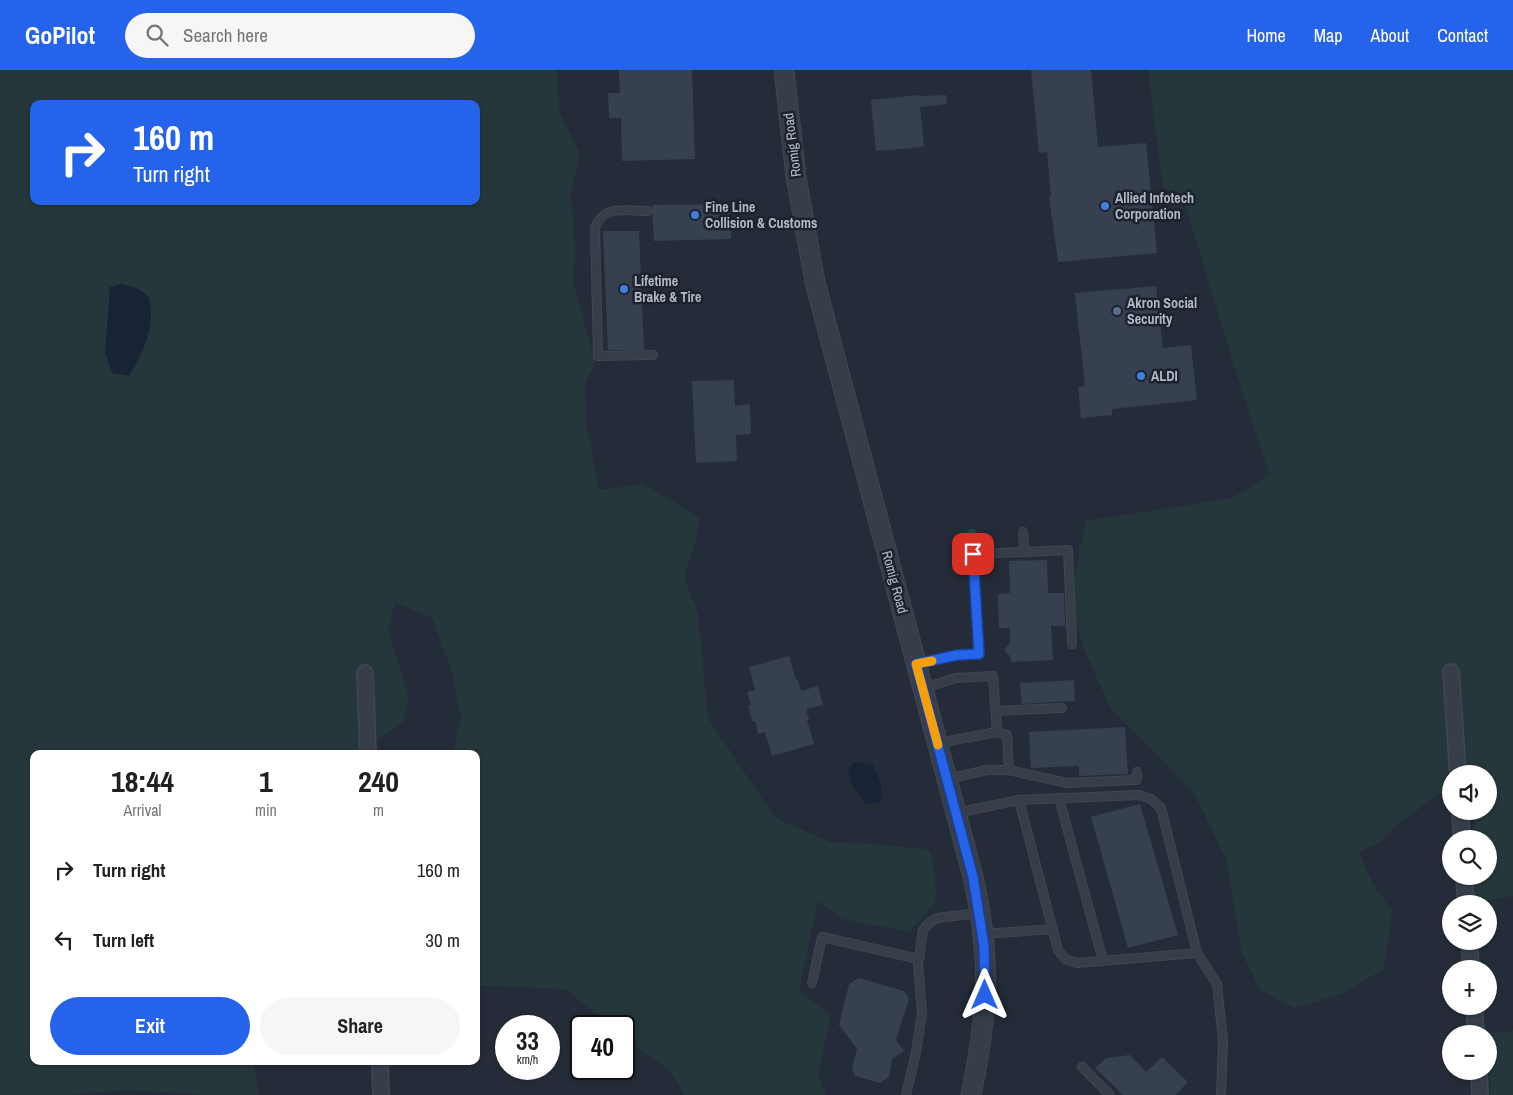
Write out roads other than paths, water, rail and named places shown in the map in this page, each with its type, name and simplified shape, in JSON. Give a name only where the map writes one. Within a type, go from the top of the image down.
[{"type":"street","name":"Romig Road","points":[[784,70],[796,177],[815,282],[973,877],[980,913],[984,946],[984,1005],[977,1065],[971,1095]]},
{"type":"street","points":[[1451,672],[1457,765]]},
{"type":"street","points":[[365,673],[368,750]]},
{"type":"street","points":[[380,1065],[381,1095]]},
{"type":"street","points":[[1479,1080],[1480,1095]]},
{"type":"lane","points":[[648,211],[613,211],[606,213],[602,215],[595,228],[598,356],[653,355]]},
{"type":"lane","points":[[1023,532],[1024,552]]},
{"type":"lane","points":[[916,664],[957,655],[979,654],[972,534]]},
{"type":"lane","points":[[973,554],[1068,550],[1072,644]]},
{"type":"lane","points":[[922,688],[956,678],[993,676],[997,732]]},
{"type":"lane","points":[[996,711],[1062,708]]},
{"type":"lane","points":[[937,743],[997,732],[1007,735],[1009,770]]},
{"type":"lane","points":[[947,779],[987,770],[1009,770],[1067,783],[1137,780],[1137,772]]},
{"type":"lane","points":[[956,813],[1019,800],[1138,795],[1151,799],[1161,808],[1197,954],[1217,984],[1223,1041],[1221,1095]]},
{"type":"lane","points":[[1059,798],[1104,961]]},
{"type":"lane","points":[[1019,800],[1058,950],[1065,960],[1077,963],[1197,954]]},
{"type":"lane","points":[[906,1095],[916,1052],[922,1013],[919,959],[923,930],[937,918],[980,913]]},
{"type":"lane","points":[[982,934],[1053,929]]},
{"type":"lane","points":[[812,983],[822,937],[919,959]]},
{"type":"lane","points":[[1082,1067],[1110,1095]]},
{"type":"water","points":[[121,284],[137,288],[149,297],[151,308],[150,328],[147,338],[129,376],[112,373],[105,353],[110,287]]},
{"type":"water","points":[[862,762],[873,765],[877,774],[881,788],[879,803],[866,804],[852,785],[848,771],[853,763]]},
{"type":"place","name":"Allied Infotech Corporation","points":[[1105,206]]},
{"type":"place","name":"Fine Line Collision & Customs","points":[[695,215]]},
{"type":"place","name":"Lifetime Brake & Tire","points":[[624,289]]},
{"type":"place","name":"Akron Social Security","points":[[1117,311]]},
{"type":"place","name":"ALDI","points":[[1141,376]]}]
